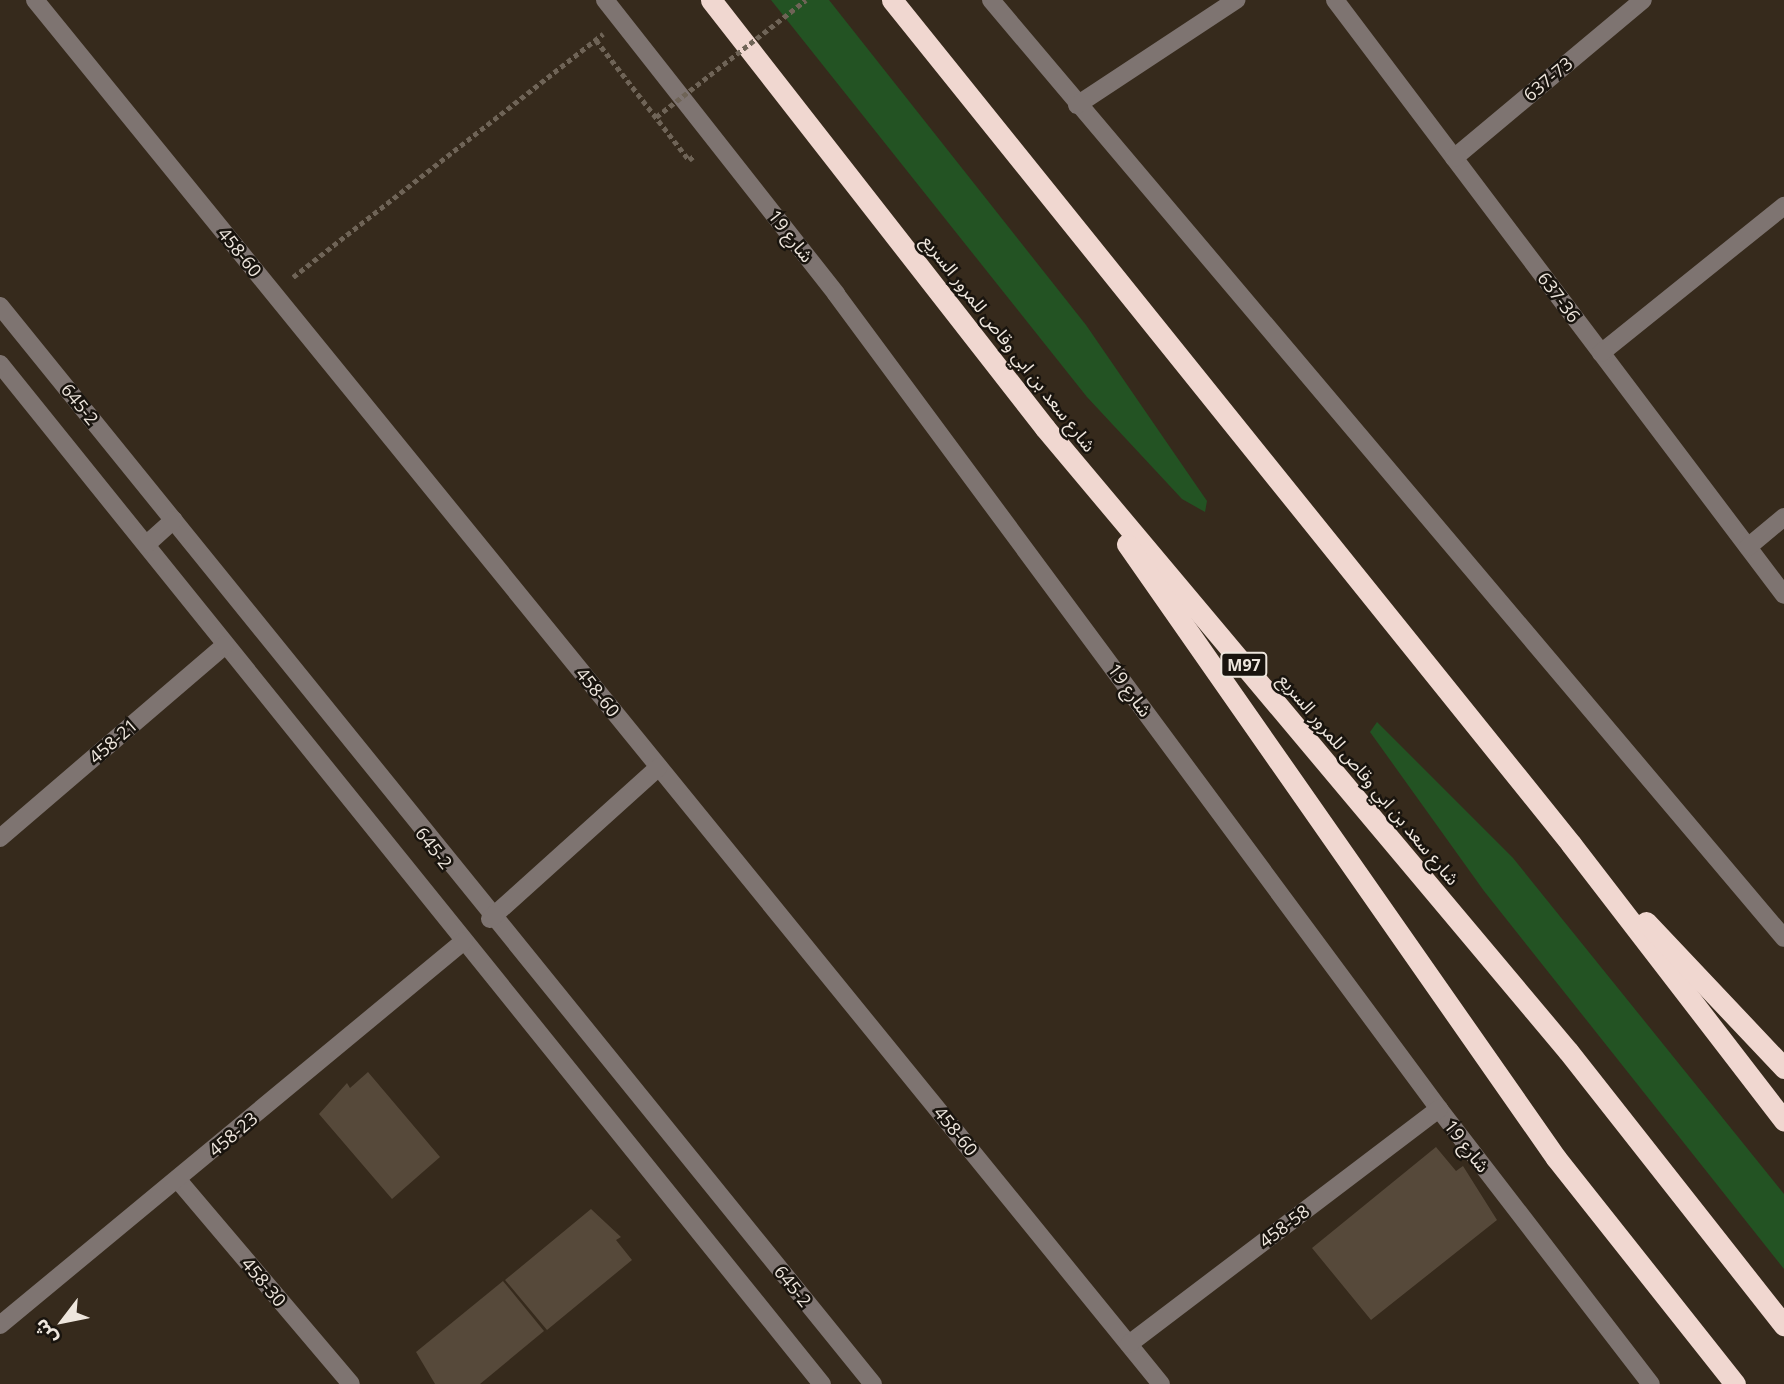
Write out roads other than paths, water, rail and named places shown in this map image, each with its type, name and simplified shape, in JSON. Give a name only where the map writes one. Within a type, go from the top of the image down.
[{"type":"highway","name":"شارع سعد بن ابي وقاص للمرور السريع","points":[[711,0],[1045,428],[1559,1041],[1784,1325]]},
{"type":"highway","points":[[892,0],[1571,844],[1784,1121]]},
{"type":"highway","points":[[1045,428],[1556,1157],[1735,1384]]},
{"type":"highway","points":[[1571,844],[1784,1068]]},
{"type":"street","name":"458-60","points":[[35,0],[1161,1384]]},
{"type":"street","name":"شارع 19","points":[[605,0],[836,294],[1439,1109],[1651,1384]]},
{"type":"street","points":[[990,0],[1784,939]]},
{"type":"street","points":[[1077,105],[1236,0]]},
{"type":"street","name":"637-36","points":[[1335,0],[1784,595]]},
{"type":"street","name":"637-73","points":[[1454,158],[1643,0]]},
{"type":"street","points":[[1601,353],[1784,206]]},
{"type":"street","name":"645-2","points":[[0,306],[174,520],[490,919],[873,1384]]},
{"type":"street","name":"645-2","points":[[2,371],[147,544],[225,645],[822,1384]]},
{"type":"street","points":[[1748,547],[1784,517]]},
{"type":"street","points":[[147,544],[174,520]]},
{"type":"street","name":"458-21","points":[[0,838],[225,645]]},
{"type":"street","points":[[490,919],[660,767]]},
{"type":"street","name":"458-23","points":[[0,1325],[464,941]]},
{"type":"street","name":"458-58","points":[[1129,1344],[1439,1109]]},
{"type":"street","name":"458-30","points":[[178,1180],[351,1384]]}]
